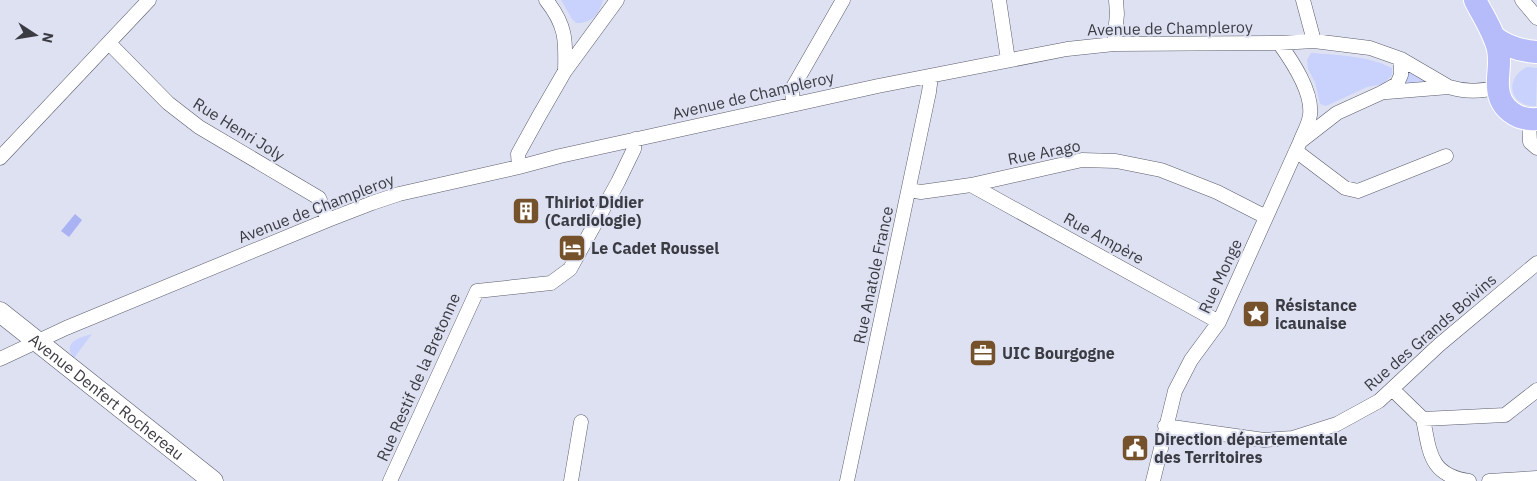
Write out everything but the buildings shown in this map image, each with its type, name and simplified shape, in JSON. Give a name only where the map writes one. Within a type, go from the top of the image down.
[{"type":"main road","points":[[1475,0],[1494,37],[1500,65],[1498,81],[1501,100],[1507,110],[1518,117],[1533,120]]},
{"type":"main road","points":[[1494,37],[1503,44],[1532,52]]},
{"type":"main road","points":[[1498,81],[1507,62],[1516,55],[1532,52]]},
{"type":"street","points":[[0,158],[149,0]]},
{"type":"street","points":[[546,0],[560,20],[566,47],[565,71]]},
{"type":"street","points":[[520,168],[518,154],[522,145],[565,71],[617,0]]},
{"type":"street","points":[[793,104],[792,89],[843,0]]},
{"type":"street","points":[[999,0],[1008,60]]},
{"type":"street","points":[[1114,44],[1117,14],[1116,0]]},
{"type":"street","points":[[1303,0],[1314,41]]},
{"type":"street","points":[[1522,0],[1537,18]]},
{"type":"street","name":"Avenue de Champleroy","points":[[0,359],[72,326],[328,220],[399,194],[520,168],[560,156],[793,104],[1067,49],[1114,44],[1314,41],[1370,48],[1401,59],[1448,87],[1480,91],[1498,81]]},
{"type":"street","name":"Rue Henri Joly","points":[[109,43],[168,103],[198,127],[319,198],[328,220]]},
{"type":"street","name":"Rue Monge","points":[[1153,481],[1175,391],[1191,360],[1219,322],[1310,115],[1307,95],[1300,75],[1279,43]]},
{"type":"street","name":"Rue Monge","points":[[1298,146],[1337,113],[1396,84],[1401,75],[1401,59]]},
{"type":"street","name":"Rue Anatole France","points":[[847,481],[909,190],[931,76]]},
{"type":"street","name":"Rue Monge","points":[[1381,93],[1448,87]]},
{"type":"street","points":[[1533,120],[1530,142],[1537,148]]},
{"type":"street","name":"Rue Restif de la Bretonne","points":[[390,481],[476,291],[551,282],[570,269],[618,182],[634,149],[635,140]]},
{"type":"street","points":[[1298,146],[1345,188],[1358,191],[1446,156]]},
{"type":"street","name":"Rue Arago","points":[[909,190],[921,192],[971,185],[1082,160],[1116,161],[1161,170],[1217,192],[1266,217]]},
{"type":"street","name":"Rue Ampère","points":[[971,185],[1219,322]]},
{"type":"street","name":"Rue des Grands Boivins","points":[[1166,426],[1264,440],[1293,438],[1337,424],[1379,401],[1439,345],[1537,263]]},
{"type":"street","name":"Avenue Denfert Rochereau","points":[[0,312],[213,481]]},
{"type":"street","points":[[1392,389],[1423,418],[1432,458],[1444,474],[1469,481]]},
{"type":"street","points":[[1423,418],[1505,415],[1537,390]]},
{"type":"street","points":[[572,481],[582,422]]},
{"type":"street","points":[[1489,481],[1537,478]]},
{"type":"shaded area","points":[[561,0],[603,0],[597,14],[591,20],[576,23]]},
{"type":"shaded area","points":[[1311,53],[1373,61],[1392,68],[1392,75],[1383,84],[1367,87],[1326,106],[1320,104],[1315,82],[1308,69],[1307,60]]},
{"type":"shaded area","points":[[1527,67],[1537,68],[1536,106],[1520,102],[1515,97],[1513,91],[1512,85],[1515,78],[1519,72]]},
{"type":"shaded area","points":[[1406,71],[1434,85],[1400,88]]},
{"type":"shaded area","points":[[75,214],[82,220],[69,237],[61,231]]},
{"type":"shaded area","points":[[92,334],[74,358],[70,348],[71,344],[78,339]]},
{"type":"place","name":"Thiriot Didier (Cardiologie)","points":[[526,211]]},
{"type":"place","name":"Le Cadet Roussel","points":[[572,248]]},
{"type":"place","name":"Résistance icaunaise","points":[[1256,314]]},
{"type":"place","name":"UIC Bourgogne","points":[[983,353]]},
{"type":"place","name":"Direction départementale des Territoires","points":[[1135,448]]}]
